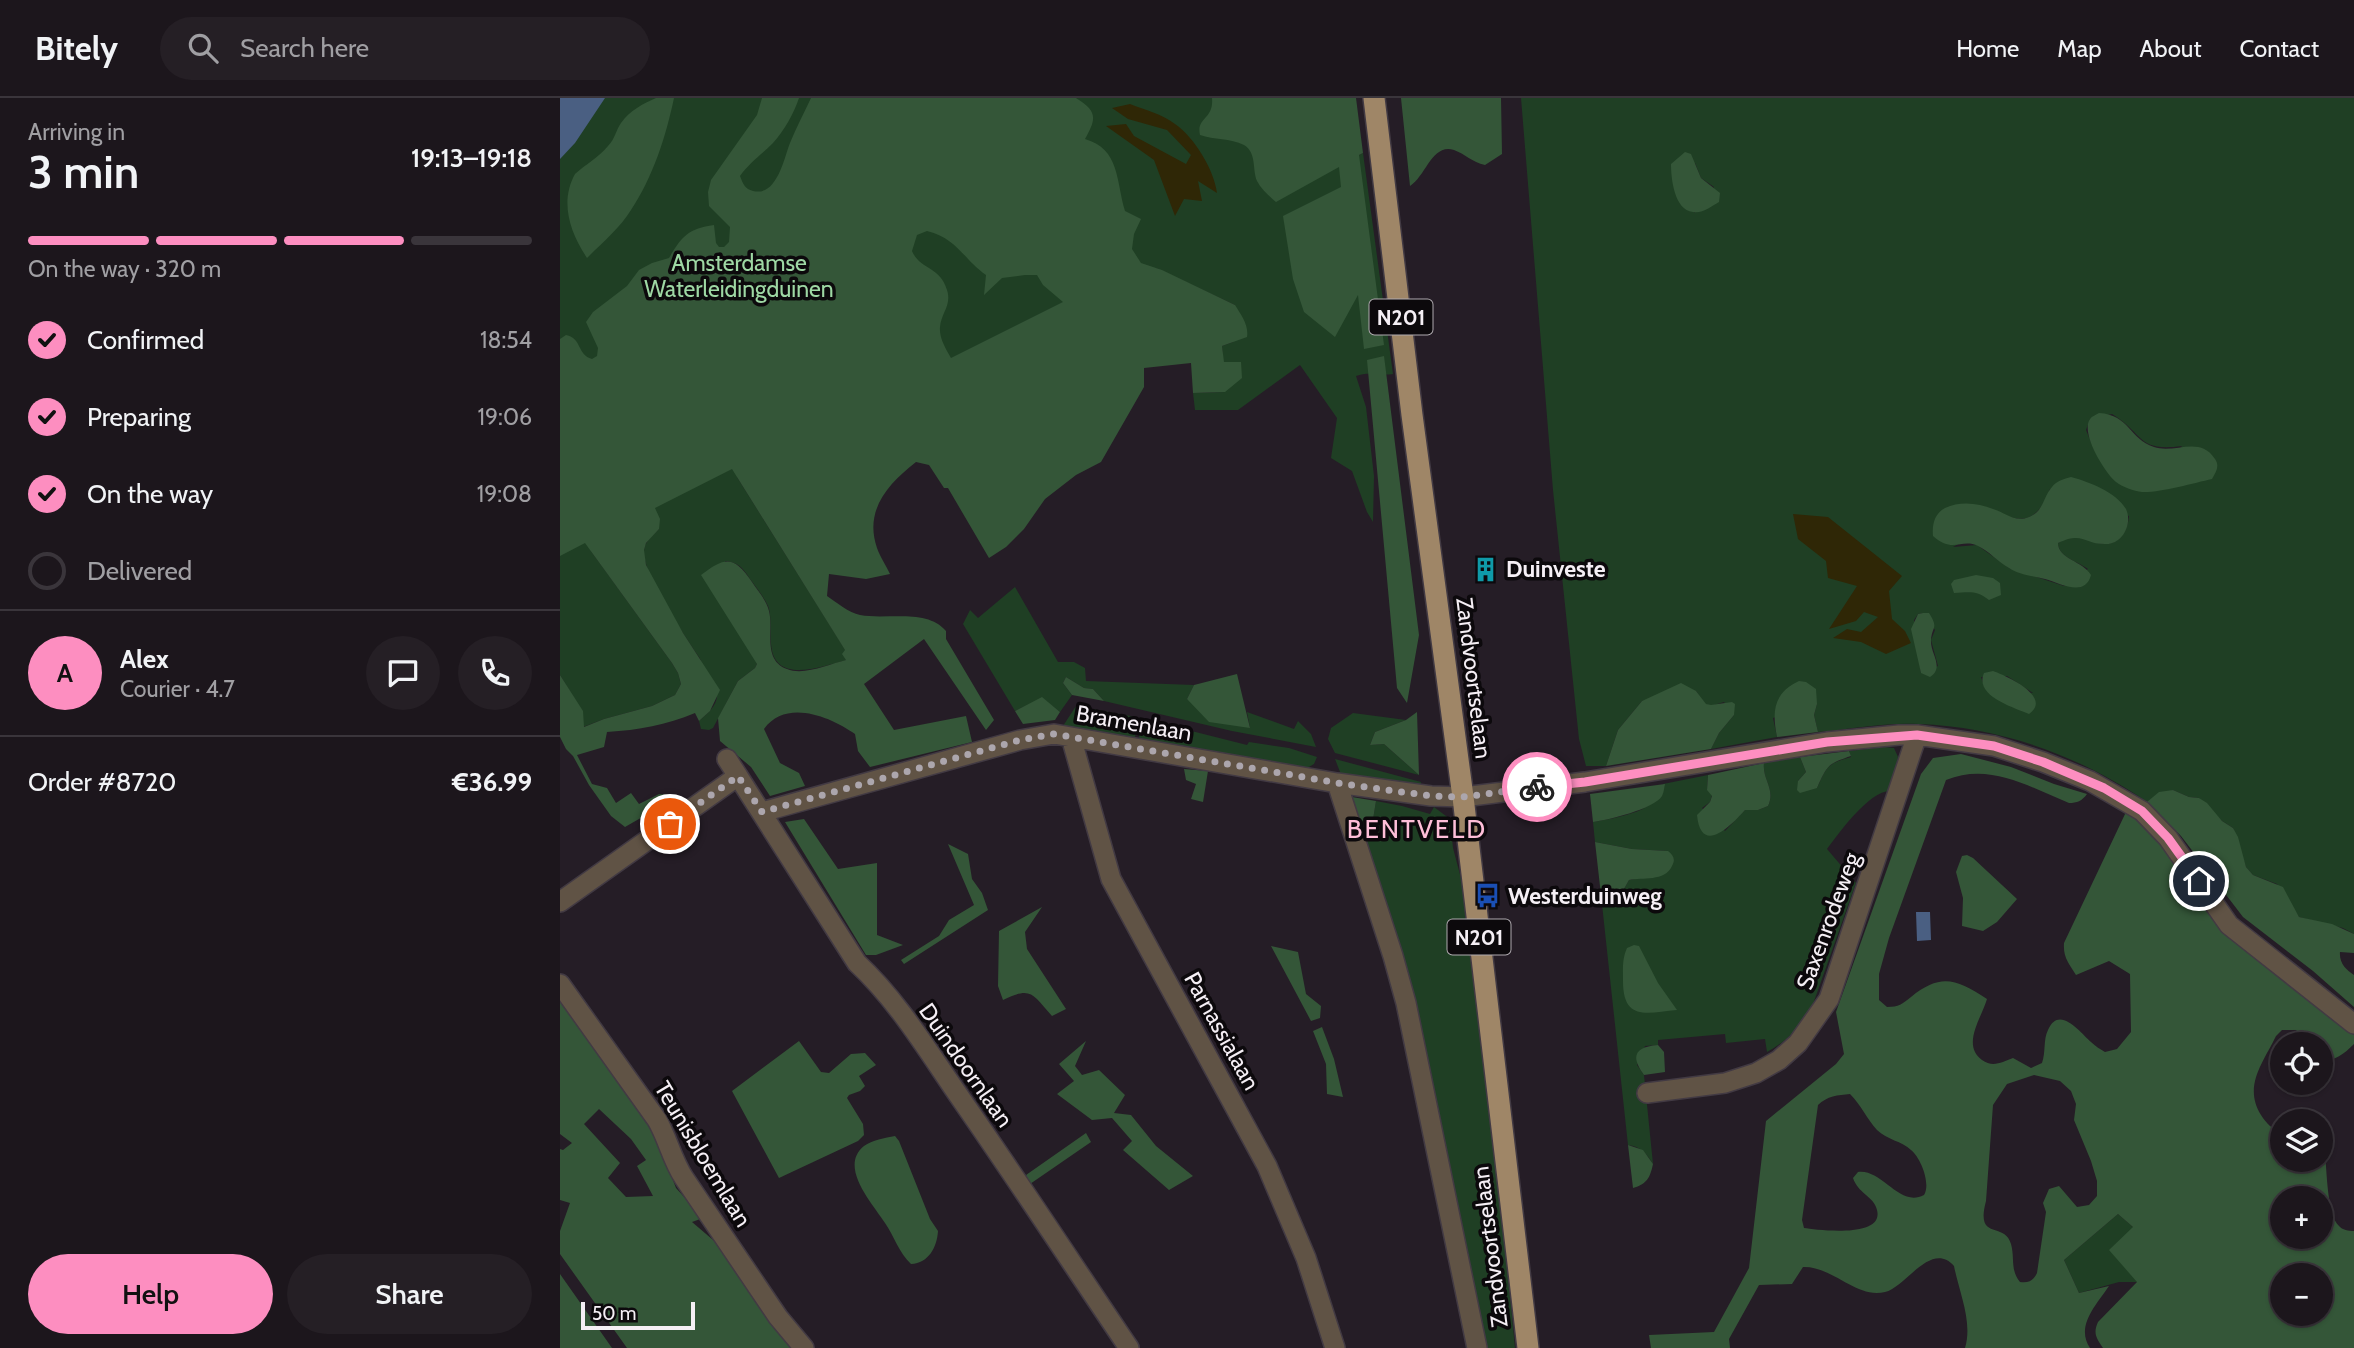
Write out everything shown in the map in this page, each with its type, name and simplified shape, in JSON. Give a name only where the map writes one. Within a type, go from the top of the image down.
[{"type":"main road","name":"Zandvoortselaan","points":[[1374,98],[1412,415],[1463,797],[1528,1348]]},
{"type":"street","name":"Bramenlaan","points":[[762,812],[1020,740],[1054,734],[1338,783],[1431,796],[1463,797]]},
{"type":"street","points":[[1463,797],[1585,782],[1827,742],[1917,735],[1994,746],[2043,762],[2097,785],[2142,811],[2168,838],[2230,925],[2354,1024]]},
{"type":"street","name":"Saxenrodeweg","points":[[1647,1093],[1726,1083],[1756,1073],[1779,1060],[1798,1043],[1829,999],[1917,735]]},
{"type":"street","name":"Parnassialaan","points":[[1071,737],[1111,879],[1267,1167],[1306,1258],[1335,1348]]},
{"type":"street","name":"Duindoornlaan","points":[[727,759],[857,963],[883,988],[1129,1348]]},
{"type":"street","points":[[560,902],[738,776]]},
{"type":"street","name":"Zandvoortselaan","points":[[1338,783],[1406,1003],[1477,1348]]},
{"type":"street","name":"Teunisbloemlaan","points":[[560,984],[657,1120],[679,1171],[778,1317],[804,1348]]},
{"type":"green space","name":"Amsterdamse Waterleidingduinen","points":[[560,98],[1341,98],[1350,160],[1363,153],[1393,374],[1356,376],[1366,407],[1374,476],[1373,522],[1352,471],[1331,458],[1337,418],[1300,365],[1238,410],[1195,410],[1193,393],[1225,392],[1222,346],[1233,342],[1235,305],[1156,268],[737,477],[846,651],[847,660],[801,670],[781,665],[774,657],[771,644],[768,606],[742,569],[737,564],[725,561],[757,664],[738,681],[713,728],[701,729],[699,721],[711,710],[717,699],[715,685],[666,605],[645,561],[646,545],[659,529],[591,551],[672,663],[681,684],[675,695],[652,706],[583,727],[582,711],[560,675]]},
{"type":"green space","points":[[656,98],[674,98],[652,170],[627,217],[587,258],[571,227],[567,205],[570,184],[575,174],[610,143],[628,114]]},
{"type":"green space","points":[[762,98],[799,98],[777,138],[740,176],[748,189],[761,191],[768,188],[778,175],[792,137],[811,98],[1076,98],[1088,107],[1093,116],[1092,126],[1085,139],[1105,150],[1111,158],[1125,211],[1141,219],[1134,234],[1132,249],[1141,263],[1162,270],[1235,305],[1242,316],[1247,337],[1222,346],[1224,362],[1241,362],[1242,378],[1225,392],[1193,393],[1191,363],[1144,368],[1144,387],[1101,462],[1076,475],[1045,499],[1024,529],[1006,547],[989,558],[948,488],[944,488],[929,465],[916,462],[906,470],[881,499],[874,522],[877,548],[890,574],[866,579],[829,574],[827,596],[856,614],[918,617],[938,624],[946,631],[946,639],[994,720],[986,730],[924,639],[864,684],[894,730],[966,716],[972,742],[870,767],[858,751],[855,734],[834,722],[809,713],[784,714],[764,729],[780,763],[799,773],[805,786],[770,796],[751,767],[720,741],[718,718],[738,681],[757,664],[701,575],[723,562],[735,563],[746,573],[768,607],[772,652],[779,665],[794,671],[809,670],[846,660],[842,654],[845,650],[732,469],[655,508],[660,519],[659,529],[646,543],[646,565],[683,633],[720,690],[710,711],[699,721],[695,713],[652,726],[607,732],[604,747],[577,755],[592,784],[607,788],[616,803],[631,793],[639,804],[659,794],[679,796],[625,827],[611,816],[560,737],[560,675],[583,711],[584,727],[652,706],[675,695],[681,684],[672,663],[585,543],[560,556],[560,339],[566,335],[575,339],[584,354],[592,359],[597,356],[598,348],[586,322],[593,312],[627,286],[639,270],[669,258],[682,239],[698,229],[714,225],[719,247],[724,247],[729,242],[730,227],[709,206],[708,192],[711,180],[757,115]],"holes":[[[927,231],[953,244],[986,275],[984,295],[1002,278],[1037,275],[1043,285],[1063,302],[951,358],[940,331],[948,300],[947,290],[940,276],[920,262],[912,251],[917,235]]]},
{"type":"green space","points":[[1212,98],[1356,98],[1363,153],[1359,155],[1384,345],[1364,349],[1358,295],[1335,337],[1304,312],[1293,279],[1283,216],[1341,187],[1339,167],[1276,202],[1257,181],[1253,157],[1248,148],[1233,141],[1200,135],[1200,125],[1210,111]]},
{"type":"green space","points":[[1401,98],[1501,98],[1502,154],[1485,165],[1454,150],[1440,151],[1410,186]]},
{"type":"green space","points":[[1521,98],[2354,98],[2354,934],[2343,928],[2299,917],[2277,884],[2253,875],[2246,867],[2233,828],[2199,798],[2173,790],[2147,802],[2095,771],[2067,758],[2010,738],[1980,731],[1950,726],[1907,724],[1818,732],[1814,715],[1817,704],[1773,718],[1777,737],[1711,749],[1719,733],[1734,715],[1724,702],[1711,706],[1705,704],[1696,691],[1642,701],[1618,730],[1606,766],[1586,766],[1579,739],[1553,490]],"holes":[[[1695,163],[1701,178],[1714,187],[1694,213]],[[2112,414],[2148,444],[2182,446],[2143,492],[2091,442],[2086,430],[2090,419]],[[2050,489],[2129,516],[2123,534],[2111,543],[2076,537],[2058,543],[2061,552],[2088,569],[2064,586],[2009,568],[1977,545],[1953,547],[2007,516],[2023,519],[2029,517],[2047,497]],[[1923,613],[1935,630],[1931,640],[1938,666],[1921,673],[1914,620],[1918,614]],[[2007,676],[2033,693],[1985,688],[1981,677]]]},
{"type":"green space","points":[[1685,152],[1691,154],[1701,178],[1720,193],[1719,202],[1700,212],[1687,210],[1682,206],[1673,185],[1671,164]]},
{"type":"green space","points":[[1384,356],[1419,635],[1407,703],[1397,688],[1367,360]]},
{"type":"green space","points":[[2099,413],[2117,418],[2139,439],[2154,447],[2202,448],[2209,452],[2216,462],[2215,474],[2212,479],[2158,491],[2142,492],[2121,486],[2106,470],[2091,443],[2088,425],[2091,418]]},
{"type":"green space","points":[[2071,477],[2109,493],[2122,503],[2128,515],[2127,527],[2121,537],[2111,543],[2073,538],[2058,543],[2062,553],[2091,575],[2083,586],[2071,587],[2022,574],[2005,566],[1978,546],[1946,544],[1933,536],[1934,520],[1945,508],[1957,504],[1975,504],[2024,519],[2038,511],[2054,485]]},
{"type":"green space","points":[[1976,575],[1993,578],[2000,583],[2001,595],[1989,600],[1977,593],[1954,593],[1951,584],[1954,580]]},
{"type":"green space","points":[[1015,587],[1058,662],[1074,662],[1085,668],[1086,681],[1194,685],[1187,699],[1250,728],[1247,712],[1294,729],[1298,721],[1311,734],[1316,747],[1232,731],[1104,701],[1093,689],[1084,688],[1066,677],[1063,683],[1072,695],[1060,712],[1042,698],[1015,711],[963,624],[970,610],[978,618]]},
{"type":"green space","points":[[1929,613],[1934,625],[1931,645],[1937,665],[1930,677],[1921,673],[1911,629],[1918,614]]},
{"type":"green space","points":[[1993,671],[2017,682],[2032,694],[2035,707],[2029,714],[1990,694],[1982,681],[1984,673]]},
{"type":"green space","points":[[1237,674],[1250,728],[1209,722],[1187,699],[1194,685]]},
{"type":"green space","points":[[1066,677],[1084,688],[1093,689],[1104,701],[1072,695],[1063,683]]},
{"type":"green space","points":[[1799,681],[1816,689],[1817,704],[1814,715],[1818,732],[1777,737],[1776,704],[1784,691]]},
{"type":"green space","points":[[1681,683],[1696,691],[1706,704],[1735,704],[1734,715],[1719,733],[1711,749],[1606,766],[1618,730],[1642,701]]},
{"type":"green space","points":[[1042,697],[1060,712],[1055,720],[1023,724],[1015,711]]},
{"type":"green space","points":[[1076,706],[1136,717],[1135,742],[1063,726]]},
{"type":"green space","points":[[1417,712],[1419,775],[1384,744],[1370,745],[1375,732],[1406,720]]},
{"type":"green space","points":[[1353,713],[1406,720],[1375,732],[1370,745],[1384,744],[1419,775],[1335,753],[1328,739],[1331,728]]},
{"type":"green space","points":[[1140,718],[1247,745],[1249,742],[1289,748],[1317,757],[1314,764],[1302,771],[1139,740]]},
{"type":"green space","points":[[1894,748],[1898,757],[1890,791],[1864,805],[1827,849],[1856,883],[1812,1007],[1803,1021],[1787,1038],[1767,1052],[1765,1039],[1726,1043],[1725,1034],[1658,1040],[1658,1045],[1645,1046],[1637,1065],[1644,1075],[1653,1164],[1643,1151],[1628,1145],[1601,895],[1608,898],[1620,896],[1629,880],[1635,879],[1668,851],[1632,849],[1595,842],[1593,822],[1646,807],[1661,793],[1663,784],[1708,775],[1707,789],[1712,795],[1710,802],[1702,808],[1725,831],[1745,810],[1758,810],[1768,806],[1770,789],[1764,763],[1800,757],[1806,772],[1798,781],[1817,788],[1829,767],[1851,757],[1849,751]]},
{"type":"green space","points":[[1849,751],[1851,756],[1829,767],[1817,788],[1800,793],[1797,790],[1798,781],[1806,772],[1800,757]]},
{"type":"green space","points":[[1961,754],[2011,767],[2087,794],[2079,801],[2069,803],[1994,775],[1962,775],[1946,780],[1889,938],[1879,974],[1879,1000],[1887,1007],[1897,1006],[1922,989],[1940,982],[1957,983],[1976,992],[1987,999],[1975,1031],[1973,1047],[1982,1060],[1990,1064],[2013,1058],[2031,1068],[2042,1063],[2046,1034],[2058,1020],[2064,1020],[2076,1027],[2105,1052],[2117,1049],[2131,1032],[2130,974],[2109,961],[2076,975],[2066,957],[2064,943],[2126,812],[2130,810],[2173,856],[2220,924],[2354,1035],[2354,1044],[2333,1059],[2333,1032],[2270,1032],[2270,1048],[2257,1075],[2254,1094],[2263,1118],[2270,1126],[2270,1172],[2326,1172],[2328,1186],[2270,1186],[2270,1249],[2333,1249],[2333,1215],[2340,1227],[2354,1231],[2354,1348],[2103,1348],[2096,1335],[2098,1322],[2137,1282],[2109,1250],[2133,1227],[2118,1214],[2064,1260],[2079,1293],[2109,1286],[2086,1323],[2086,1340],[2090,1348],[1965,1348],[1966,1317],[1954,1266],[1945,1259],[1936,1259],[1918,1268],[1893,1289],[1874,1293],[1854,1287],[1824,1271],[1803,1267],[1792,1284],[1759,1285],[1729,1339],[1730,1348],[1651,1348],[1649,1335],[1714,1332],[1749,1268],[1766,1121],[1836,1064],[1844,1054],[1836,1012],[1921,774],[1933,758]],"holes":[[[2034,1075],[2060,1081],[2071,1091],[2076,1104],[2074,1120],[2091,1161],[2097,1181],[2097,1196],[2089,1205],[2077,1207],[2059,1186],[2049,1189],[2043,1203],[2046,1212],[2037,1273],[2032,1280],[2020,1282],[2015,1273],[2008,1237],[1987,1227],[1984,1214],[1993,1105],[2007,1084]],[[1850,1094],[1877,1130],[1915,1154],[1924,1171],[1926,1190],[1924,1195],[1915,1198],[1907,1196],[1875,1176],[1858,1172],[1853,1178],[1855,1183],[1876,1207],[1877,1217],[1872,1224],[1850,1230],[1804,1228],[1802,1220],[1818,1105],[1829,1098]]]},
{"type":"green space","points":[[1335,759],[1421,782],[1420,789],[1342,777]]},
{"type":"green space","points":[[1764,763],[1770,789],[1768,806],[1758,810],[1745,810],[1717,834],[1704,834],[1697,815],[1710,802],[1712,796],[1707,790],[1708,775]]},
{"type":"green space","points":[[1184,769],[1208,771],[1203,802],[1191,799],[1196,784],[1186,780]]},
{"type":"green space","points":[[1665,784],[1662,796],[1650,805],[1593,822],[1590,794]]},
{"type":"green space","points":[[2173,790],[2207,803],[2222,821],[2233,828],[2246,867],[2253,875],[2283,887],[2299,917],[2332,924],[2354,934],[2354,953],[2340,952],[2340,956],[2344,966],[2354,975],[2354,1007],[2313,971],[2243,917],[2181,836],[2147,802],[2159,792]]},
{"type":"green space","points":[[1352,797],[1376,801],[1370,838],[1362,839]]},
{"type":"green space","points":[[1376,801],[1430,814],[1434,807],[1450,819],[1453,848],[1462,882],[1495,1137],[1515,1348],[1483,1348],[1362,839],[1370,838]]},
{"type":"green space","points":[[804,819],[838,869],[877,863],[877,935],[903,945],[876,955],[866,955],[785,822]]},
{"type":"green space","points":[[1595,842],[1632,849],[1668,851],[1674,861],[1664,875],[1629,880],[1620,896],[1608,898],[1601,895]]},
{"type":"green space","points":[[948,844],[968,854],[972,879],[982,893],[988,910],[904,964],[901,960],[939,936],[949,920],[974,905]]},
{"type":"green space","points":[[1967,855],[2017,899],[1997,922],[1983,931],[1962,926],[1963,898],[1956,872],[1962,856]]},
{"type":"green space","points":[[1042,907],[1025,932],[1027,949],[1066,1009],[1052,1016],[1031,994],[1020,994],[1003,1000],[998,986],[999,931]]},
{"type":"green space","points":[[1271,946],[1298,952],[1306,994],[1321,1006],[1320,1018],[1311,1021]]},
{"type":"green space","points":[[1639,946],[1658,983],[1677,1010],[1638,1012],[1627,1003],[1623,981],[1624,960],[1627,948]]},
{"type":"green space","points":[[560,994],[643,1115],[676,1188],[703,1218],[692,1222],[726,1251],[797,1348],[627,1348],[560,1254],[560,1231],[570,1203],[560,1200],[560,1149],[563,1150],[572,1143],[560,1134]],"holes":[[[599,1109],[631,1139],[646,1160],[637,1166],[653,1196],[626,1197],[608,1178],[620,1163],[584,1124]]]},
{"type":"green space","points":[[1322,1027],[1334,1059],[1343,1097],[1327,1094],[1326,1064],[1313,1031]]},
{"type":"green space","points":[[799,1041],[821,1072],[829,1073],[851,1054],[865,1053],[876,1065],[859,1076],[865,1086],[847,1098],[863,1124],[864,1135],[858,1141],[779,1178],[732,1091]]},
{"type":"green space","points":[[1086,1041],[1075,1066],[1082,1075],[1099,1070],[1125,1095],[1114,1113],[1131,1115],[1156,1146],[1193,1176],[1169,1190],[1123,1150],[1132,1141],[1112,1118],[1092,1120],[1057,1094],[1074,1081],[1059,1064]]},
{"type":"green space","points":[[1658,1045],[1664,1052],[1665,1072],[1644,1075],[1637,1063],[1637,1054],[1644,1048]]},
{"type":"green space","points":[[1086,1133],[1091,1142],[1030,1184],[1026,1175]]},
{"type":"green space","points":[[895,1136],[930,1219],[938,1231],[931,1253],[923,1261],[911,1264],[866,1196],[856,1175],[857,1155],[864,1146]]},
{"type":"green space","points":[[1628,1145],[1643,1150],[1653,1164],[1647,1180],[1633,1188]]},
{"type":"green space","points":[[2118,1214],[2133,1227],[2137,1282],[2119,1282],[2079,1293],[2064,1260]]},
{"type":"green space","points":[[560,1274],[612,1348],[560,1348]]},
{"type":"sand","points":[[1130,104],[1165,118],[1182,130],[1208,165],[1217,193],[1198,181],[1202,201],[1184,199],[1175,216],[1154,160],[1106,126],[1126,124],[1134,136],[1186,164],[1191,155],[1167,130],[1128,119],[1112,108]]},
{"type":"sand","points":[[1793,514],[1828,517],[1902,576],[1889,591],[1892,619],[1905,631],[1911,643],[1886,654],[1861,642],[1833,638],[1847,629],[1861,632],[1878,617],[1864,612],[1856,621],[1829,629],[1857,586],[1828,578],[1826,561],[1798,539]]},
{"type":"water","points":[[560,98],[605,98],[575,143],[560,159]]},
{"type":"water","points":[[1916,912],[1930,912],[1931,940],[1917,941]]},
{"type":"way so far","points":[[670,824],[738,776],[762,812],[1020,740],[1054,734],[1338,783],[1431,796],[1463,797],[1537,787]]},
{"type":"place","name":"Duinveste","points":[[1486,569]]},
{"type":"place","name":"Westerduinweg","points":[[1488,896]]},
{"type":"district","name":"BENTVELD","points":[[1417,829]]},
{"type":"route","points":[[1537,787],[1585,782],[1827,742],[1917,735],[1994,746],[2043,762],[2112,792],[2142,811],[2168,838],[2199,881]]}]
